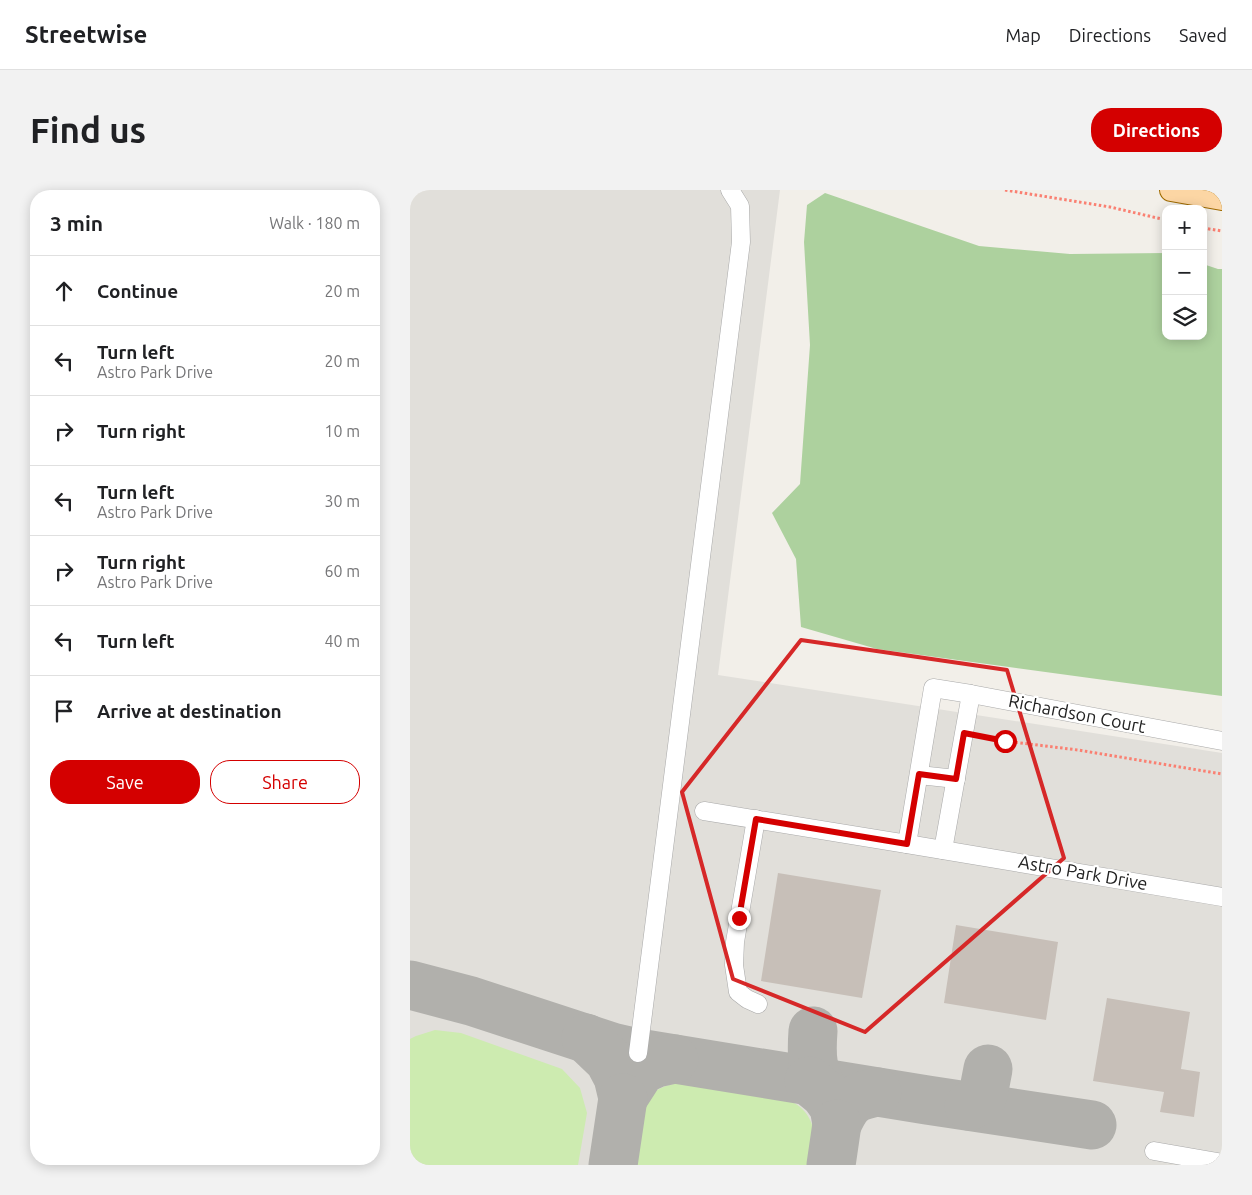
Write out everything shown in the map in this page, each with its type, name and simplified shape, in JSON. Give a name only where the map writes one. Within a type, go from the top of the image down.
[{"type":"main road","points":[[1172,190],[1222,199]]},
{"type":"street","points":[[638,1053],[741,242],[740,206],[730,190]]},
{"type":"street","name":"Richardson Court","points":[[919,774],[932,688],[1222,741]]},
{"type":"street","points":[[943,850],[971,694]]},
{"type":"street","points":[[907,844],[919,774],[956,779]]},
{"type":"street","name":"Astro Park Drive","points":[[704,811],[1222,897]]},
{"type":"street","points":[[756,819],[735,942],[734,966],[738,992],[758,1004]]},
{"type":"street","points":[[1154,1151],[1222,1163]]},
{"type":"path","points":[[1004,190],[1110,207],[1162,219]]},
{"type":"path","points":[[1207,229],[1222,231]]},
{"type":"path","points":[[964,733],[1222,774]]},
{"type":"highlighted area","points":[[801,640],[1007,670],[1064,858],[865,1032],[733,979],[682,792]]},
{"type":"shaded area","points":[[410,190],[780,190],[718,675],[1222,753],[1222,1165],[410,1165]]},
{"type":"green space","points":[[825,193],[979,246],[1070,254],[1162,253],[1162,340],[1207,340],[1207,265],[1222,269],[1222,696],[877,649],[801,627],[796,559],[772,513],[800,484],[810,345],[804,242],[807,205]]},
{"type":"green space","points":[[435,1030],[461,1033],[562,1069],[580,1088],[587,1113],[578,1165],[410,1165],[410,1039]]},
{"type":"green space","points":[[680,1083],[781,1098],[794,1103],[805,1112],[812,1123],[814,1144],[810,1165],[633,1165],[641,1119],[649,1097],[661,1088]]},
{"type":"building","points":[[778,873],[881,890],[862,998],[761,981]]},
{"type":"building","points":[[956,925],[1058,942],[1046,1020],[944,1003]]},
{"type":"building","points":[[1107,998],[1190,1012],[1181,1069],[1200,1072],[1194,1117],[1160,1112],[1164,1092],[1093,1081]]},
{"type":"taxiway","points":[[410,985],[471,1001],[612,1047],[638,1053],[1092,1125]]},
{"type":"taxiway","points":[[813,1031],[813,1064],[825,1094]]},
{"type":"taxiway","points":[[586,1038],[609,1060],[618,1077],[623,1098],[641,1070],[656,1063],[674,1059]]},
{"type":"taxiway","points":[[969,1106],[977,1102],[983,1095],[988,1069]]},
{"type":"taxiway","points":[[809,1081],[825,1094],[834,1107],[837,1124],[844,1110],[851,1102],[861,1096],[877,1092]]},
{"type":"taxiway","points":[[613,1165],[623,1098]]},
{"type":"taxiway","points":[[831,1165],[837,1124]]},
{"type":"route","points":[[739,918],[756,819],[907,844],[919,774],[956,779],[964,733],[1005,741]]}]
